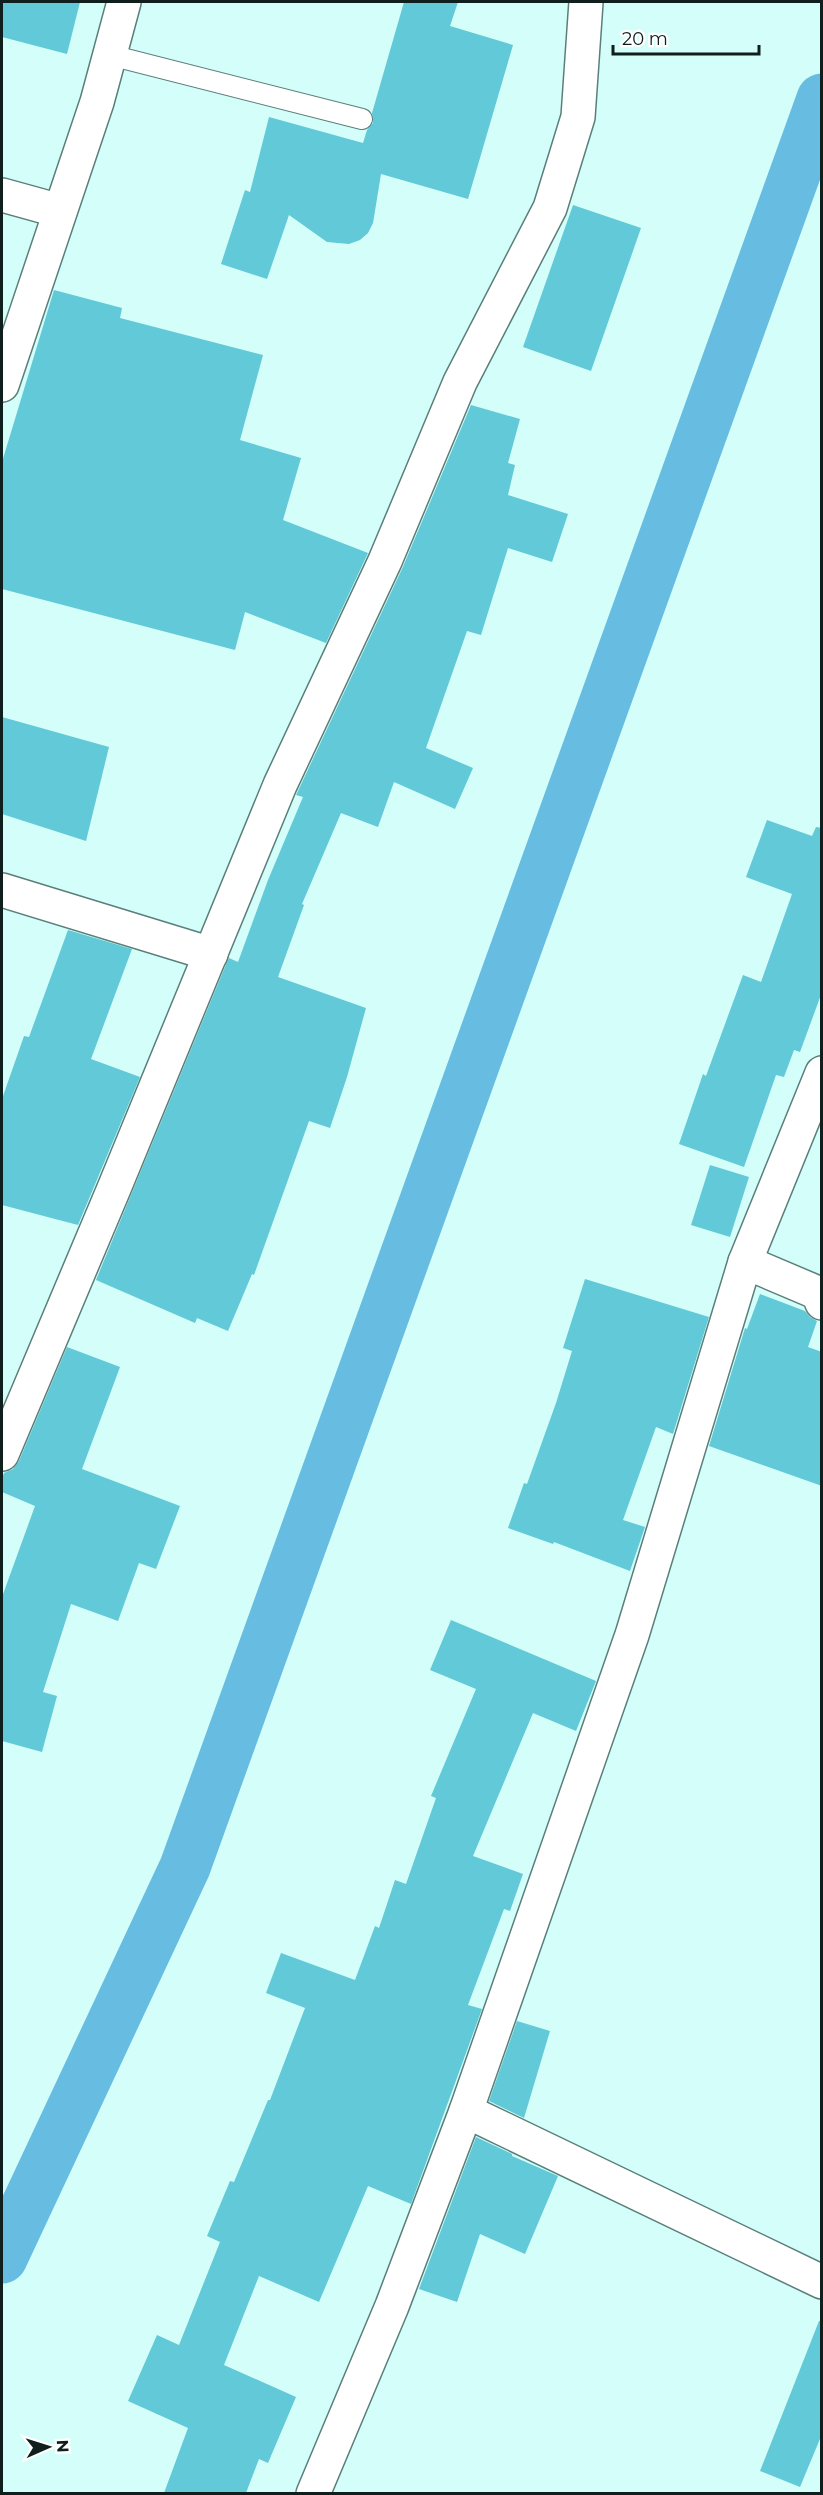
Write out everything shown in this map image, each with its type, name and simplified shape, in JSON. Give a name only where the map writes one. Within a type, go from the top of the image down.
[{"type":"street","points":[[4,370],[97,102],[124,2]]},
{"type":"street","points":[[2,1454],[280,784],[385,561],[460,382],[550,208],[578,117],[586,2]]},
{"type":"street","points":[[2,195],[60,211]]},
{"type":"street","points":[[2,890],[211,954]]},
{"type":"street","points":[[313,2493],[392,2306],[466,2111],[632,1635],[745,1262],[822,1074]]},
{"type":"street","points":[[745,1262],[818,1293],[822,1303]]},
{"type":"street","points":[[466,2111],[822,2282]]},
{"type":"lane","points":[[110,55],[362,120]]},
{"type":"building","points":[[2,2],[80,2],[67,54],[2,37]]},
{"type":"building","points":[[404,2],[458,2],[450,26],[513,45],[468,199],[381,174],[373,223],[368,233],[360,240],[349,244],[327,242],[289,215],[267,279],[221,264],[245,190],[250,192],[269,117],[363,143],[367,130],[373,123],[372,113]]},
{"type":"building","points":[[573,205],[641,228],[591,371],[523,347]]},
{"type":"building","points":[[54,290],[122,308],[120,318],[263,355],[240,440],[301,458],[283,520],[368,553],[326,643],[245,612],[235,650],[2,589],[2,462]]},
{"type":"building","points":[[471,405],[520,419],[508,463],[515,465],[508,495],[568,514],[552,562],[508,548],[481,635],[467,631],[426,748],[473,768],[455,809],[394,782],[378,827],[341,813],[302,904],[304,905],[278,977],[366,1008],[347,1077],[330,1128],[309,1121],[254,1275],[252,1274],[228,1331],[197,1318],[195,1323],[96,1280],[227,962],[229,958],[238,962],[268,880],[303,797],[296,795],[402,569]]},
{"type":"building","points":[[2,717],[109,747],[86,841],[2,814]]},
{"type":"building","points":[[767,820],[812,836],[816,827],[822,828],[822,992],[800,1052],[794,1050],[784,1077],[776,1075],[744,1167],[679,1144],[703,1074],[706,1076],[743,975],[761,982],[792,894],[746,877]]},
{"type":"building","points":[[68,930],[132,949],[91,1059],[140,1077],[78,1225],[2,1205],[2,1099],[24,1036],[29,1037]]},
{"type":"building","points":[[710,1165],[749,1177],[730,1237],[691,1225]]},
{"type":"building","points":[[585,1279],[709,1317],[673,1434],[656,1427],[623,1520],[645,1527],[630,1571],[554,1542],[553,1544],[508,1528],[524,1483],[527,1484],[556,1403],[572,1351],[563,1348]]},
{"type":"building","points":[[760,1294],[805,1311],[817,1321],[808,1347],[822,1352],[822,1486],[709,1446],[745,1328],[747,1329]]},
{"type":"building","points":[[67,1347],[120,1367],[82,1469],[180,1506],[156,1569],[139,1563],[118,1621],[71,1604],[43,1692],[57,1696],[42,1752],[2,1741],[2,1597],[35,1506],[2,1492],[2,1478],[4,1473],[13,1469],[19,1461]]},
{"type":"building","points":[[451,1620],[596,1681],[576,1731],[533,1713],[473,1856],[523,1874],[510,1911],[504,1909],[468,2005],[482,2009],[411,2204],[368,2186],[319,2302],[259,2276],[224,2365],[296,2397],[268,2463],[259,2459],[246,2493],[164,2493],[188,2428],[128,2401],[157,2335],[179,2345],[220,2242],[207,2236],[230,2181],[234,2182],[268,2100],[270,2100],[305,2008],[266,1993],[281,1953],[355,1980],[375,1926],[379,1928],[395,1880],[406,1884],[436,1798],[431,1796],[476,1689],[430,1670]]},
{"type":"building","points":[[517,2021],[550,2031],[524,2118],[489,2101]]},
{"type":"building","points":[[476,2137],[558,2176],[525,2254],[480,2234],[457,2302],[419,2289]]},
{"type":"building","points":[[819,2321],[822,2321],[822,2434],[800,2487],[760,2471]]},
{"type":"waterway","points":[[2,2258],[185,1867],[822,99]]}]
